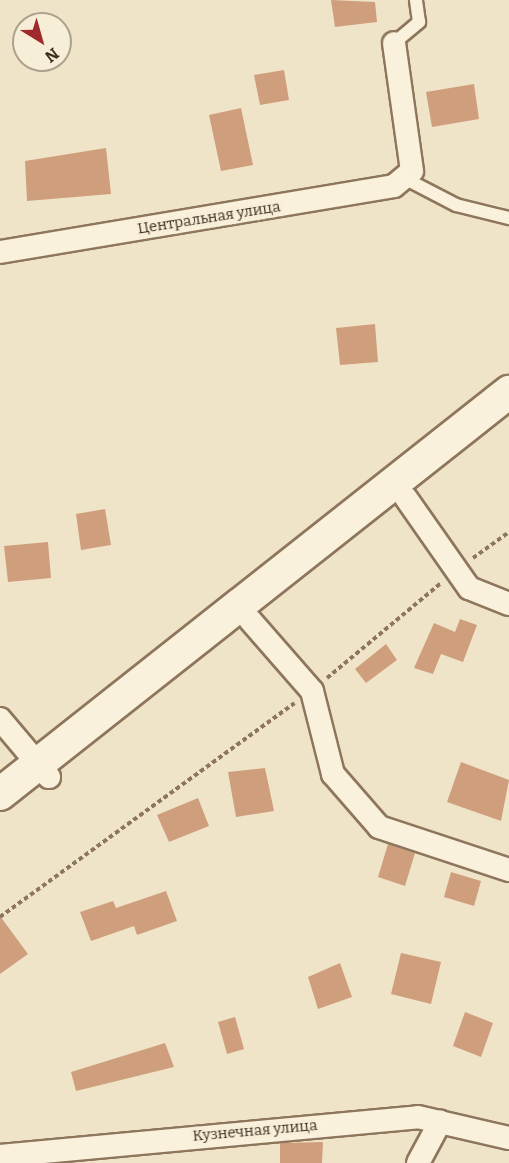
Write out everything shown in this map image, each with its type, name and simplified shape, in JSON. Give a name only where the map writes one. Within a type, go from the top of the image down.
[{"type":"main road","points":[[0,815],[43,771],[509,392]]},
{"type":"main road","points":[[0,794],[43,771],[250,620],[509,417]]},
{"type":"street","points":[[394,43],[408,175]]},
{"type":"street","name":"Центральная улица","points":[[0,252],[394,186],[408,175]]},
{"type":"street","points":[[406,498],[470,588],[509,604]]},
{"type":"street","points":[[250,620],[312,691],[333,774],[379,827],[509,870]]},
{"type":"street","points":[[0,719],[43,771]]},
{"type":"street","name":"Кузнечная улица","points":[[0,1156],[406,1118],[440,1122],[509,1138]]},
{"type":"street","points":[[418,1163],[440,1122]]},
{"type":"lane","points":[[394,43],[420,22],[416,0]]},
{"type":"lane","points":[[408,175],[456,205],[509,218]]},
{"type":"path","points":[[0,917],[312,691],[457,570],[509,532]]},
{"type":"building","points":[[331,0],[375,2],[377,22],[335,27]]},
{"type":"building","points":[[284,70],[289,100],[260,105],[254,75]]},
{"type":"building","points":[[474,84],[479,119],[432,127],[426,92]]},
{"type":"building","points":[[241,108],[253,165],[221,171],[209,115]]},
{"type":"building","points":[[106,148],[111,194],[27,201],[25,161]]},
{"type":"building","points":[[375,324],[378,362],[340,365],[336,328]]},
{"type":"building","points":[[105,509],[111,545],[81,550],[76,514]]},
{"type":"building","points":[[48,542],[51,578],[8,582],[4,546]]},
{"type":"building","points":[[460,619],[477,625],[463,662],[441,654],[433,674],[414,668],[434,623],[455,632]]},
{"type":"building","points":[[386,644],[397,660],[366,683],[355,669]]},
{"type":"building","points":[[461,762],[509,780],[501,821],[447,802]]},
{"type":"building","points":[[265,768],[274,811],[236,817],[228,772]]},
{"type":"building","points":[[198,798],[209,826],[169,842],[157,815]]},
{"type":"building","points":[[388,844],[415,853],[405,886],[378,877]]},
{"type":"building","points":[[451,872],[481,881],[474,906],[444,897]]},
{"type":"building","points":[[166,891],[177,921],[137,935],[134,926],[91,941],[80,912],[113,901],[116,908]]},
{"type":"building","points":[[0,916],[28,954],[0,974]]},
{"type":"building","points":[[401,953],[441,962],[431,1004],[391,994]]},
{"type":"building","points":[[340,963],[352,997],[318,1009],[308,977]]},
{"type":"building","points":[[465,1012],[493,1023],[481,1057],[453,1046]]},
{"type":"building","points":[[235,1017],[244,1049],[227,1054],[218,1022]]},
{"type":"building","points":[[165,1043],[174,1067],[76,1091],[71,1072]]},
{"type":"building","points":[[323,1142],[322,1163],[280,1163],[280,1143]]}]
